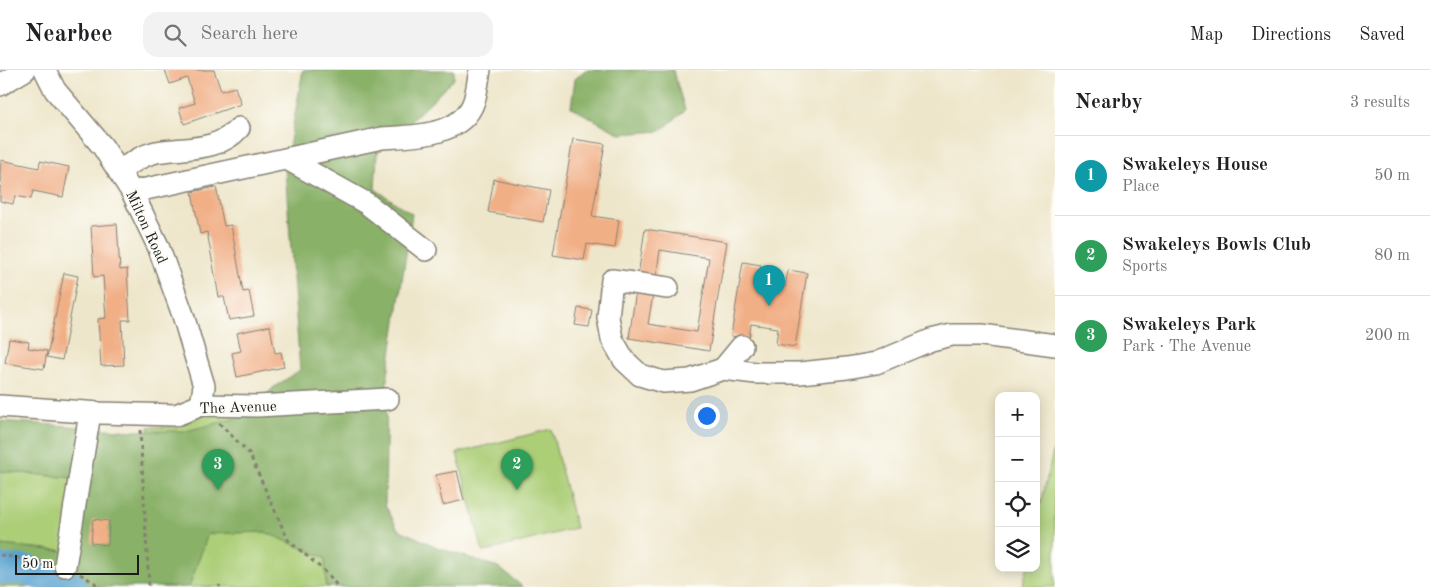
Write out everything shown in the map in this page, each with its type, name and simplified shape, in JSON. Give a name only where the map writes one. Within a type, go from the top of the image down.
[{"type":"street","points":[[0,85],[25,70]]},
{"type":"street","name":"Milton Road","points":[[45,70],[55,90],[102,147],[132,192],[158,246],[183,315],[204,386],[201,406]]},
{"type":"street","points":[[132,192],[382,138],[439,132],[466,116],[474,102],[480,70]]},
{"type":"street","points":[[119,172],[135,161],[156,152],[188,149],[226,140],[239,128]]},
{"type":"street","points":[[287,158],[366,203],[426,250]]},
{"type":"street","points":[[668,288],[612,280],[608,317],[612,339],[624,360],[640,375],[663,382],[690,380],[723,369],[756,373],[800,373],[847,368],[876,363],[931,340],[952,335],[982,335],[1055,346]]},
{"type":"street","points":[[723,369],[742,346]]},
{"type":"street","name":"The Avenue","points":[[0,406],[90,413],[176,415],[201,406],[257,406],[388,399]]},
{"type":"street","points":[[65,566],[90,413]]},
{"type":"path","points":[[201,406],[249,453],[288,540],[328,574],[338,587]]},
{"type":"path","points":[[139,414],[149,587]]},
{"type":"green space","points":[[303,70],[454,70],[454,79],[377,154],[375,189],[412,214],[387,381],[385,505],[398,529],[439,548],[498,567],[523,587],[326,587],[325,558],[265,532],[208,534],[189,587],[0,587],[0,545],[66,551],[73,478],[0,471],[0,421],[133,431],[186,431],[245,416],[273,388],[300,370],[285,169]]},
{"type":"green space","points":[[585,70],[673,70],[685,110],[661,131],[620,134],[571,107],[575,79]]},
{"type":"green space","points":[[224,405],[262,449],[362,587],[159,587],[149,427],[176,427]]},
{"type":"green space","points":[[551,429],[576,528],[483,552],[457,453]]},
{"type":"green space","points":[[1055,443],[1055,587],[1022,587],[1026,572],[1040,572],[1040,509]]},
{"type":"green space","points":[[0,471],[73,478],[67,551],[0,545]]},
{"type":"building","points":[[165,70],[214,70],[221,91],[235,87],[241,104],[184,124],[179,108],[195,103],[187,78],[170,84]]},
{"type":"building","points":[[573,139],[605,144],[592,216],[619,220],[615,248],[587,244],[584,260],[553,255]]},
{"type":"building","points":[[1,160],[39,168],[40,161],[69,167],[63,197],[33,191],[31,199],[15,196],[13,204],[0,201]]},
{"type":"building","points":[[494,179],[549,190],[543,222],[488,212]]},
{"type":"building","points":[[216,187],[224,226],[231,225],[243,292],[249,291],[254,316],[229,320],[224,297],[219,297],[207,232],[200,234],[192,192]]},
{"type":"building","points":[[117,224],[120,270],[127,269],[130,320],[122,320],[124,365],[101,366],[98,319],[106,318],[103,276],[94,277],[91,226]]},
{"type":"building","points":[[645,229],[727,242],[709,351],[629,338],[636,291],[653,294],[648,324],[697,332],[709,258],[660,250],[656,278],[638,276]]},
{"type":"building","points":[[743,262],[761,265],[758,283],[785,287],[788,270],[807,273],[795,347],[776,344],[778,328],[751,324],[749,339],[731,336]]},
{"type":"building","points":[[64,273],[78,276],[62,360],[47,357]]},
{"type":"building","points":[[578,308],[592,310],[589,327],[575,325]]},
{"type":"building","points":[[270,326],[275,353],[281,352],[284,367],[237,377],[232,353],[241,351],[237,333]]},
{"type":"building","points":[[9,339],[29,342],[28,348],[47,351],[44,369],[5,363]]},
{"type":"building","points":[[457,471],[464,500],[443,505],[436,475]]},
{"type":"building","points":[[93,519],[109,521],[108,545],[91,543]]},
{"type":"waterway","points":[[0,569],[27,570],[72,587]]},
{"type":"place","name":"Swakeleys House","points":[[769,306]]},
{"type":"place","name":"Swakeleys Park","points":[[218,490]]},
{"type":"place","name":"Swakeleys Bowls Club","points":[[517,490]]}]
